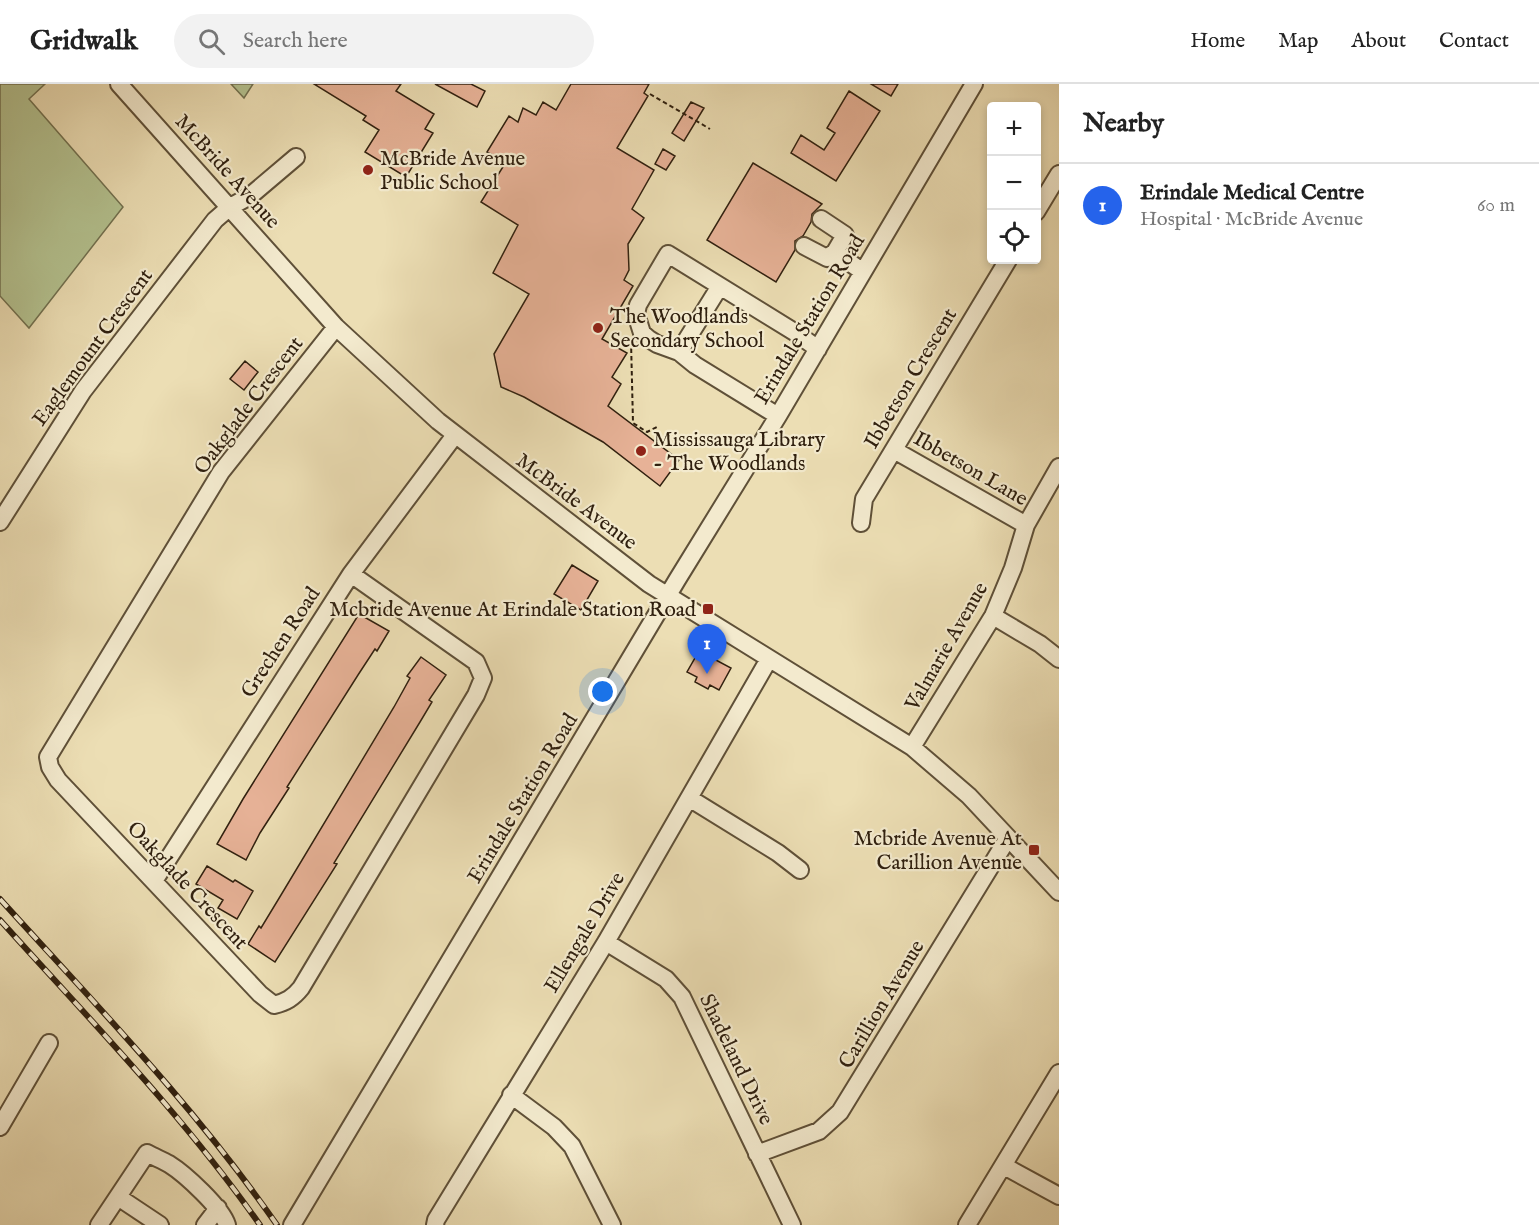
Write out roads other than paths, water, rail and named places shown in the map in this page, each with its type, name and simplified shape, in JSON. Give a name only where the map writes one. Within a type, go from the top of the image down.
[{"type":"street","name":"McBride Avenue","points":[[119,84],[336,327],[397,385],[455,435],[640,578],[912,747],[960,788],[1059,892]]},
{"type":"street","name":"Erindale Station Road","points":[[292,1225],[778,416],[974,84]]},
{"type":"street","name":"Eaglemount Crescent","points":[[0,522],[83,391],[215,220],[250,196],[296,157]]},
{"type":"street","points":[[1037,210],[1059,174]]},
{"type":"street","points":[[804,246],[827,258],[835,252],[845,235],[821,219]]},
{"type":"street","points":[[835,252],[863,272]]},
{"type":"street","points":[[778,416],[695,365],[679,352],[649,339],[642,333],[636,314],[638,305],[668,254],[818,349]]},
{"type":"street","name":"Ibbetson Crescent","points":[[861,523],[864,499],[1006,264]]},
{"type":"street","points":[[679,352],[720,286]]},
{"type":"street","name":"Oakglade Crescent","points":[[336,327],[222,472],[48,757],[50,767],[58,780],[260,994],[274,1005],[294,997],[476,695],[483,678],[476,662],[351,574]]},
{"type":"street","name":"Grechen Road","points":[[154,881],[351,574],[455,435]]},
{"type":"street","name":"Ibbetson Lane","points":[[894,450],[1026,525]]},
{"type":"street","name":"Valmarie Avenue","points":[[912,747],[993,616],[1013,568],[1026,525],[1058,473]]},
{"type":"street","points":[[993,616],[1040,644],[1059,659]]},
{"type":"street","name":"Ellengale Drive","points":[[435,1225],[511,1095],[606,942],[769,659]]},
{"type":"street","points":[[689,798],[778,853],[800,870]]},
{"type":"street","name":"Carillion Avenue","points":[[758,1154],[819,1131],[840,1112],[1008,838]]},
{"type":"street","name":"Shadeland Drive","points":[[606,942],[666,979],[682,997],[792,1225]]},
{"type":"street","points":[[0,1127],[49,1043]]},
{"type":"street","points":[[967,1225],[1059,1073]]},
{"type":"street","points":[[511,1095],[554,1127],[572,1146],[612,1225]]},
{"type":"street","points":[[99,1225],[147,1154],[170,1164],[218,1208],[227,1225]]},
{"type":"street","points":[[1004,1166],[1059,1196]]},
{"type":"street","points":[[118,1197],[160,1225]]},
{"type":"street","points":[[205,1225],[218,1208]]},
{"type":"railway","points":[[0,899],[179,1098],[213,1139],[277,1225]]},
{"type":"railway","points":[[0,920],[167,1106],[260,1225]]},
{"type":"place","name":"McBride Avenue Public School","points":[[368,170]]},
{"type":"place","name":"The Woodlands Secondary School","points":[[598,328]]},
{"type":"place","name":"Mississauga Library - The Woodlands","points":[[641,451]]},
{"type":"place","name":"Mcbride Avenue At Erindale Station Road","points":[[708,609]]},
{"type":"place","name":"Erindale Medical Centre","points":[[707,674]]},
{"type":"place","name":"Mcbride Avenue At Carillion Avenue","points":[[1034,850]]}]
